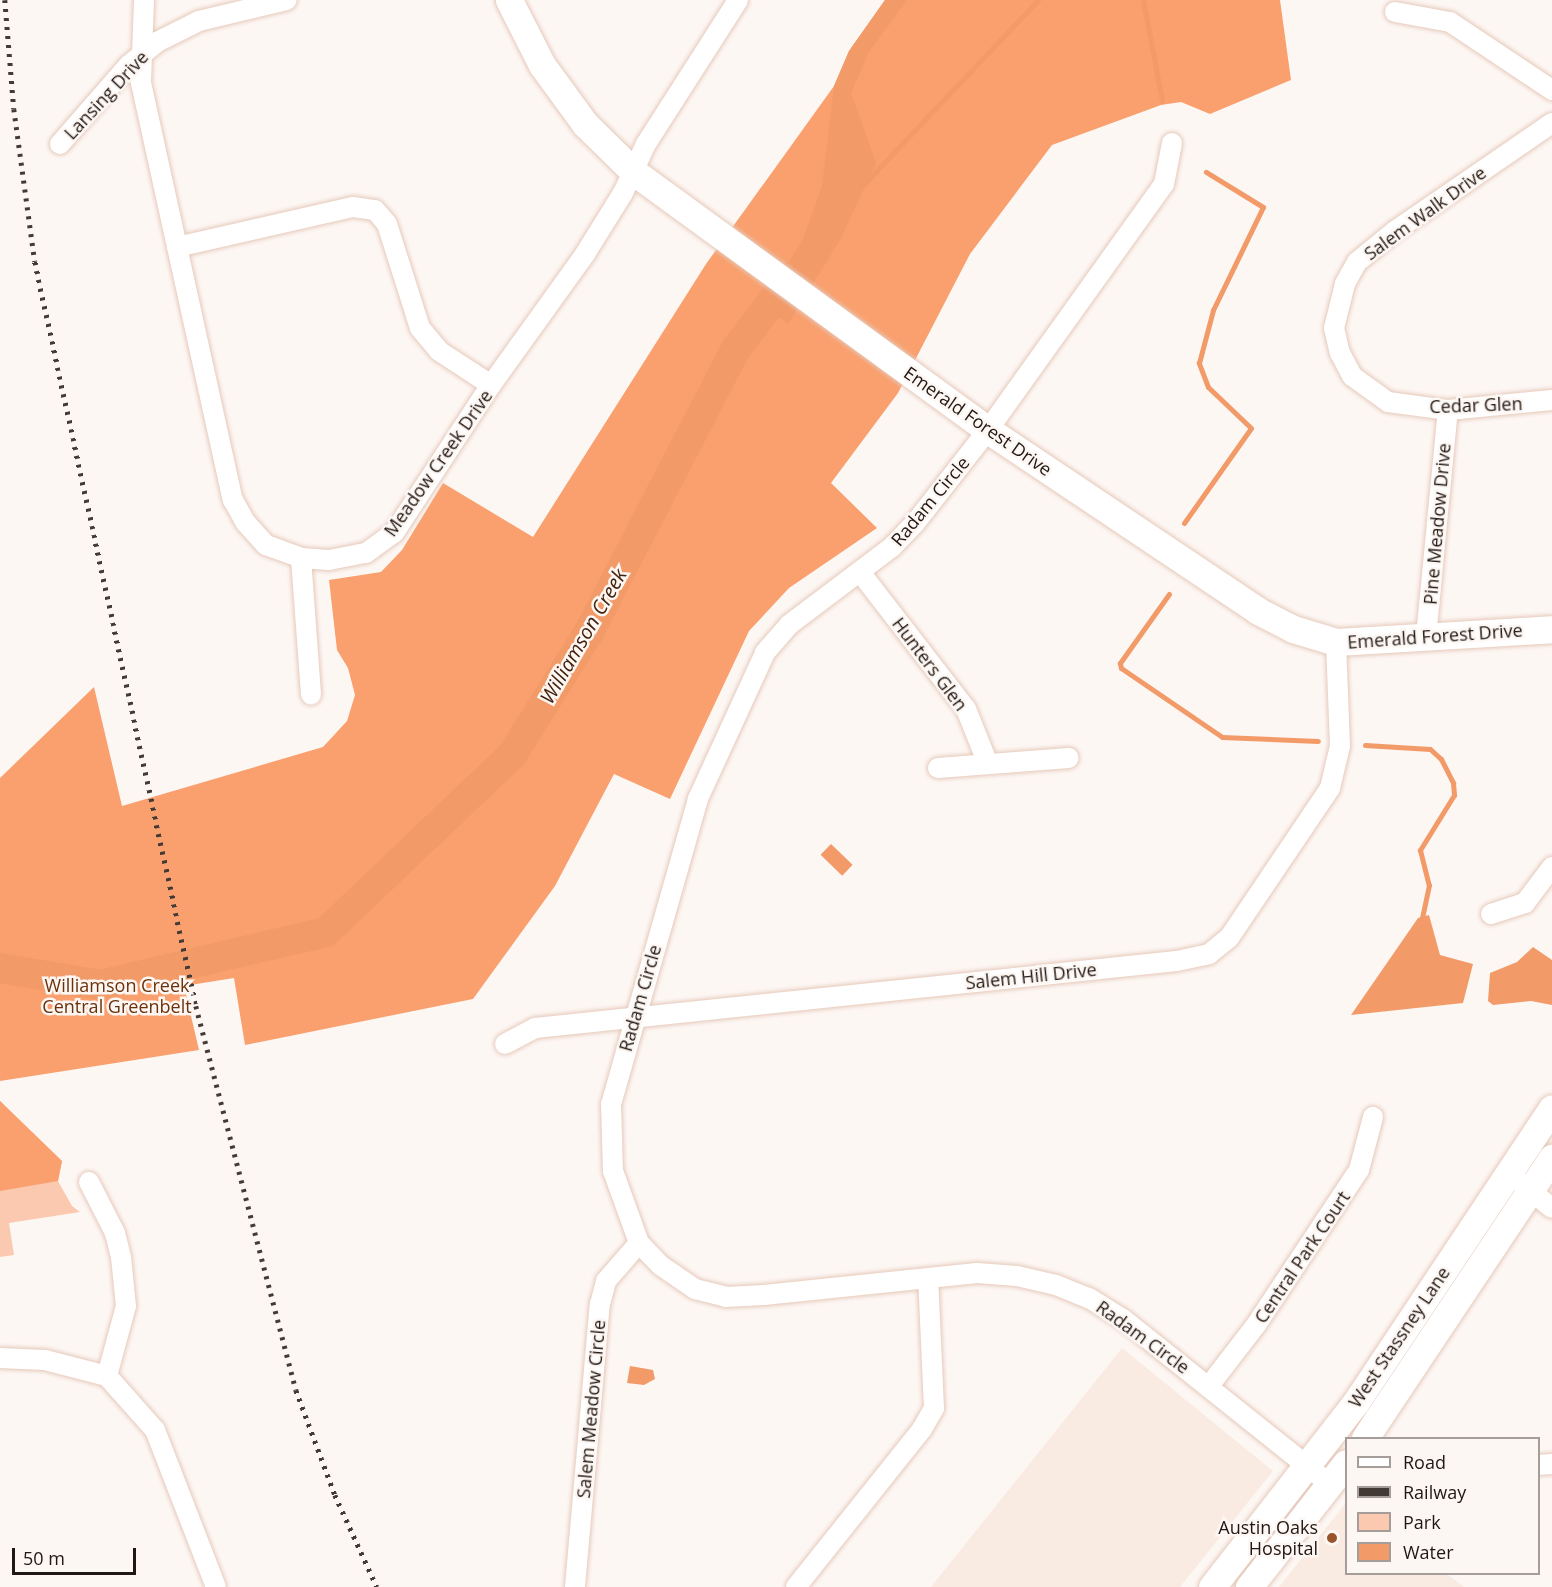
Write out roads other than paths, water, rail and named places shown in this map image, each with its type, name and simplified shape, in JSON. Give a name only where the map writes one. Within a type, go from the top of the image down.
[{"type":"street","name":"Meadow Creek Drive","points":[[144,0],[141,83],[233,500],[246,523],[266,545],[301,558],[347,559],[366,553],[394,533],[491,385],[585,254],[634,172],[646,144],[738,0]]},
{"type":"street","name":"Lansing Drive","points":[[60,144],[142,54],[169,35],[199,21],[287,0]]},
{"type":"street","name":"Emerald Forest Drive","points":[[509,0],[542,65],[585,124],[634,172],[988,430],[1258,611],[1293,629],[1336,642],[1552,629]]},
{"type":"street","points":[[1395,12],[1450,22],[1552,90]]},
{"type":"street","name":"Salem Walk Drive","points":[[1334,328],[1345,284],[1357,262],[1395,231],[1552,123]]},
{"type":"street","name":"Radam Circle","points":[[1172,143],[1164,184],[988,430],[915,523],[860,572],[789,625],[765,653],[698,799],[611,1104],[613,1171],[639,1243],[660,1265],[695,1289],[726,1297],[928,1278],[999,1274],[1073,1291],[1123,1319],[1330,1484]]},
{"type":"street","points":[[177,247],[353,207],[375,210],[387,224],[420,328],[439,351],[491,385]]},
{"type":"street","name":"Cedar Glen","points":[[1334,328],[1340,353],[1352,376],[1371,393],[1388,402],[1448,410],[1552,400]]},
{"type":"street","name":"Pine Meadow Drive","points":[[1426,638],[1448,410]]},
{"type":"street","points":[[301,558],[311,695]]},
{"type":"street","name":"Hunters Glen","points":[[860,572],[966,709],[988,764]]},
{"type":"street","name":"Salem Hill Drive","points":[[505,1044],[535,1028],[1177,961],[1209,954],[1229,938],[1330,788],[1340,746],[1336,642]]},
{"type":"street","points":[[938,768],[1069,758]]},
{"type":"street","points":[[1491,914],[1525,903],[1552,867]]},
{"type":"street","name":"West Stassney Lane","points":[[1212,1587],[1308,1467],[1356,1402],[1552,1108]]},
{"type":"street","name":"Central Park Court","points":[[1209,1386],[1256,1325],[1359,1170],[1374,1118]]},
{"type":"street","name":"West Stassney Lane","points":[[1366,1437],[1552,1158]]},
{"type":"street","points":[[1509,1173],[1552,1208]]},
{"type":"street","points":[[89,1182],[115,1233],[126,1306],[107,1376]]},
{"type":"street","name":"Salem Meadow Circle","points":[[575,1587],[600,1305],[606,1281],[639,1243]]},
{"type":"street","points":[[796,1587],[922,1429],[934,1408],[928,1278]]},
{"type":"street","points":[[0,1358],[45,1360],[107,1376],[155,1430],[216,1587]]},
{"type":"street","points":[[1249,1587],[1345,1465]]},
{"type":"water","points":[[885,0],[907,0],[869,52],[851,93],[876,163],[840,240],[788,324],[763,305],[803,239],[822,186],[834,86],[849,51]]},
{"type":"water","points":[[831,844],[853,865],[842,876],[821,855]]},
{"type":"water","points":[[1429,915],[1440,955],[1473,964],[1463,1003],[1351,1015],[1418,918]]},
{"type":"water","points":[[1533,947],[1552,960],[1552,1005],[1531,1001],[1493,1005],[1488,1001],[1490,973],[1517,962]]},
{"type":"water","points":[[630,1366],[653,1370],[655,1379],[644,1385],[627,1383]]},
{"type":"waterway","points":[[864,184],[1038,0]]},
{"type":"waterway","points":[[1143,0],[1162,101]]},
{"type":"waterway","points":[[1184,523],[1251,428],[1208,387],[1199,363],[1213,310],[1263,207],[1206,172]]},
{"type":"waterway","name":"Williamson Creek","points":[[0,968],[100,985],[326,932],[512,755],[589,632],[736,349],[791,276]]},
{"type":"waterway","points":[[1169,594],[1120,663],[1121,668],[1222,737],[1318,741]]},
{"type":"waterway","points":[[1365,745],[1430,749],[1441,759],[1453,783],[1454,795],[1420,850],[1429,885],[1421,924]]},
{"type":"railway","points":[[5,0],[14,109],[35,262],[196,1006],[296,1390],[335,1495],[377,1587]]},
{"type":"place","name":"Austin Oaks Hospital","points":[[1332,1538]]},
{"type":"park label","name":"Williamson Creek Central Greenbelt","points":[[117,996]]}]
